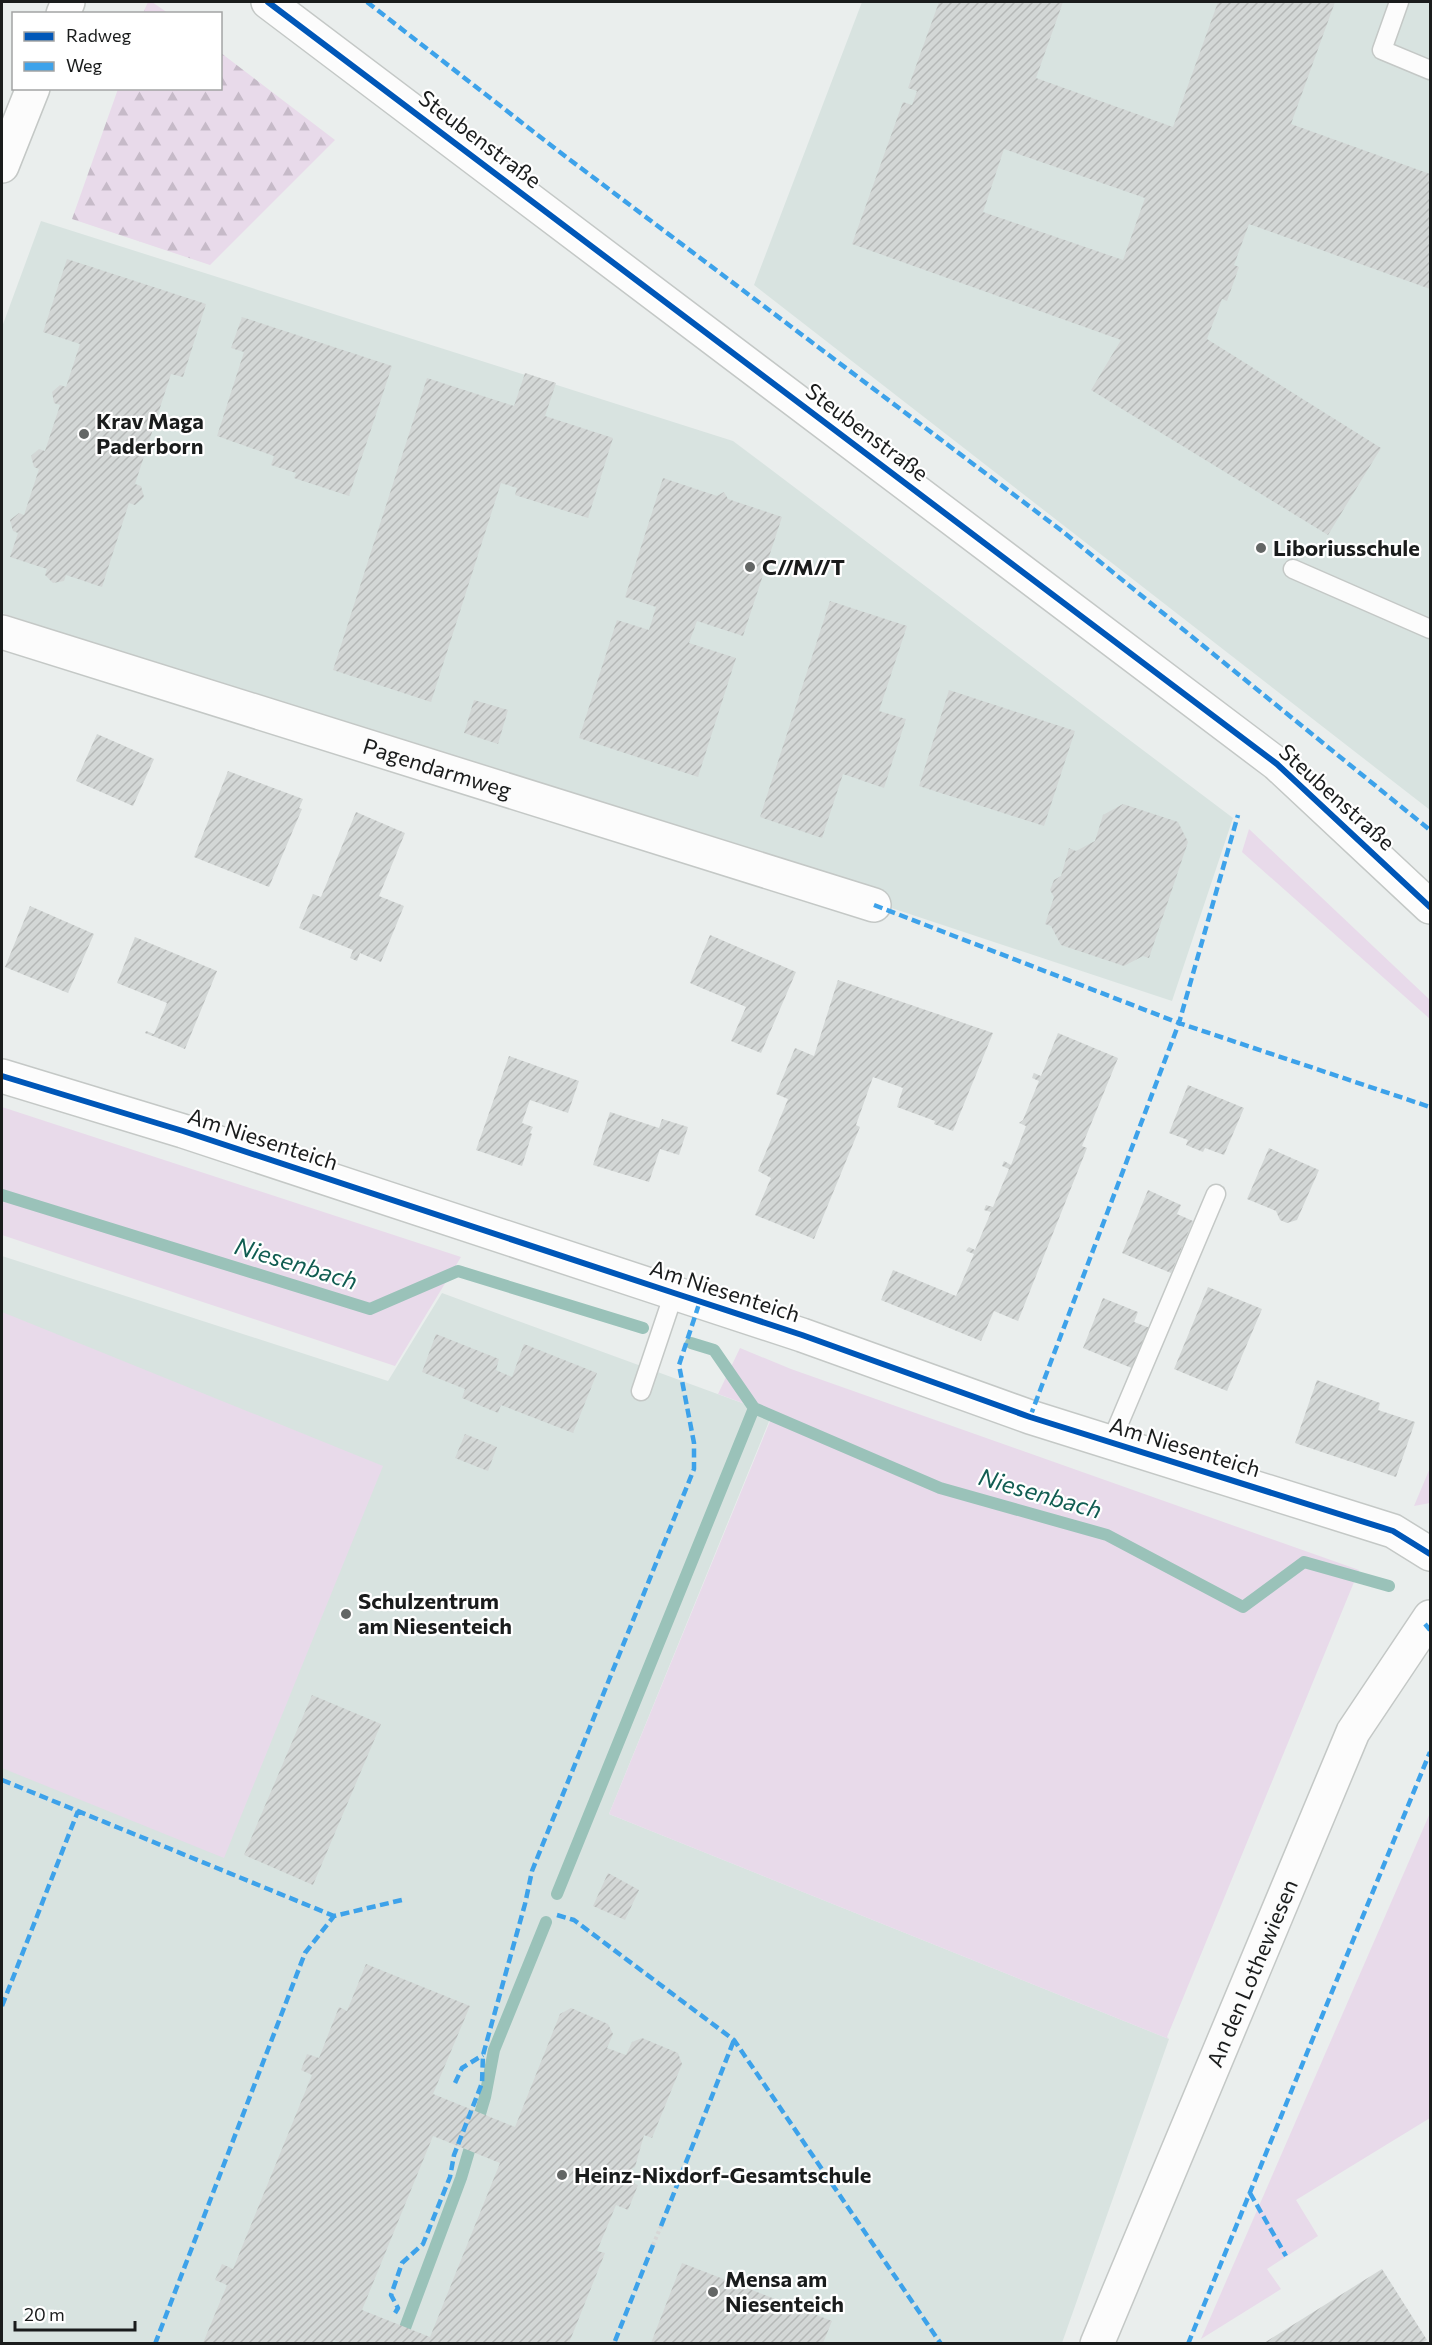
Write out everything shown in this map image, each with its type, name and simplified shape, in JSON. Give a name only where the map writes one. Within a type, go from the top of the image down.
[{"type":"street","name":"Steubenstraße","points":[[268,2],[1277,764],[1431,907]]},
{"type":"street","points":[[2,166],[32,90]]},
{"type":"street","name":"Pagendarmweg","points":[[2,633],[874,905]]},
{"type":"street","name":"Am Niesenteich","points":[[2,1076],[183,1131],[801,1335],[1030,1417],[1393,1531],[1431,1554]]},
{"type":"street","name":"An den Lothewiesen","points":[[1097,2343],[1353,1732],[1431,1617]]},
{"type":"lane","points":[[1399,2],[1382,50],[1431,70]]},
{"type":"lane","points":[[1293,569],[1431,629]]},
{"type":"lane","points":[[1111,1442],[1216,1194]]},
{"type":"lane","name":"Am Niesenteich","points":[[641,1391],[674,1293]]},
{"type":"path","points":[[653,2245],[661,2226]]},
{"type":"shaded area","name":"Liboriusschule","points":[[862,2],[1430,2],[1430,810],[754,285]]},
{"type":"shaded area","points":[[41,221],[733,441],[1233,818],[1172,1001],[2,613],[2,327]]},
{"type":"shaded area","name":"Schulzentrum am Niesenteich","points":[[2,1256],[388,1381],[442,1293],[772,1414],[609,1814],[1169,2039],[1062,2343],[2,2344]]},
{"type":"green space","points":[[148,2],[152,2],[167,12],[143,12]]},
{"type":"green space","points":[[222,54],[335,140],[210,265],[72,219],[118,90],[222,90]]},
{"type":"green space","points":[[1249,829],[1430,1000],[1430,1019],[1242,852]]},
{"type":"green space","points":[[2,1107],[461,1257],[395,1366],[2,1235]]},
{"type":"green space","points":[[2,1312],[383,1466],[224,1858],[2,1768]]},
{"type":"green space","points":[[740,1348],[791,1369],[1359,1570],[1167,2037],[1169,2039],[609,1814],[773,1414],[718,1394]]},
{"type":"green space","points":[[1430,1468],[1430,1503],[1414,1506]]},
{"type":"green space","points":[[1430,1813],[1430,2118],[1296,2200],[1318,2236],[1267,2269],[1281,2289],[1201,2339]]},
{"type":"building","points":[[939,2],[1063,2],[1036,78],[1173,127],[1218,2],[1335,2],[1291,124],[1430,174],[1430,289],[1249,224],[1234,265],[1239,267],[1227,301],[1222,299],[1207,339],[1381,448],[1328,535],[1091,390],[1121,340],[852,244],[903,102],[912,105],[917,91],[908,88]],"holes":[[[1004,149],[1145,198],[1123,260],[983,212]]]},
{"type":"building","points":[[67,259],[206,304],[183,377],[171,374],[135,484],[141,486],[144,497],[135,505],[129,503],[102,587],[66,575],[64,581],[53,583],[45,575],[47,569],[10,557],[18,533],[13,531],[10,520],[19,513],[24,515],[39,469],[34,467],[31,456],[39,449],[45,451],[60,405],[54,403],[52,392],[60,385],[66,387],[80,344],[43,332]]},
{"type":"building","points":[[242,317],[392,366],[349,496],[294,478],[296,473],[271,465],[274,456],[217,436],[244,352],[231,348]]},
{"type":"building","points":[[525,373],[556,383],[545,416],[613,438],[588,518],[515,495],[517,488],[501,483],[431,702],[333,670],[427,378],[514,406]]},
{"type":"building","points":[[663,478],[717,496],[724,492],[728,499],[782,517],[743,636],[697,621],[689,643],[736,658],[698,777],[579,738],[617,620],[649,630],[656,607],[625,597]]},
{"type":"building","points":[[830,601],[907,626],[879,711],[906,719],[884,788],[843,774],[822,838],[760,817]]},
{"type":"building","points":[[949,690],[1075,731],[1044,826],[919,786]]},
{"type":"building","points":[[474,700],[508,710],[498,744],[464,733]]},
{"type":"building","points":[[97,734],[154,759],[133,806],[76,781]]},
{"type":"building","points":[[228,771],[303,799],[299,808],[302,809],[269,887],[194,857]]},
{"type":"building","points":[[1123,804],[1178,822],[1188,842],[1149,958],[1143,956],[1124,966],[1061,945],[1051,926],[1045,924],[1054,897],[1050,890],[1054,880],[1061,876],[1069,848],[1076,851],[1095,841],[1103,815]]},
{"type":"building","points":[[356,812],[405,833],[379,896],[404,906],[381,962],[360,953],[357,961],[350,958],[353,950],[299,928],[313,894],[321,897]]},
{"type":"building","points":[[30,906],[94,934],[68,993],[5,967]]},
{"type":"building","points":[[710,935],[796,972],[761,1053],[731,1041],[746,1007],[690,983]]},
{"type":"building","points":[[135,937],[217,971],[185,1049],[145,1033],[146,1031],[154,1034],[167,1003],[117,983]]},
{"type":"building","points":[[838,980],[993,1033],[953,1131],[934,1124],[935,1121],[897,1107],[903,1088],[873,1077],[856,1125],[860,1127],[814,1239],[755,1215],[771,1178],[758,1171],[788,1099],[776,1094],[795,1048],[814,1056]]},
{"type":"building","points":[[1058,1033],[1118,1058],[1082,1146],[1087,1148],[1018,1321],[994,1311],[981,1341],[881,1300],[893,1270],[956,1296],[974,1254],[966,1251],[969,1247],[975,1250],[991,1212],[984,1210],[986,1205],[993,1207],[1009,1169],[1002,1166],[1004,1161],[1011,1165],[1026,1126],[1019,1123],[1023,1120],[1039,1081],[1032,1078],[1033,1075],[1034,1073],[1041,1076]]},
{"type":"building","points":[[509,1056],[579,1081],[568,1113],[530,1100],[522,1123],[533,1127],[522,1166],[476,1150]]},
{"type":"building","points":[[1188,1085],[1244,1108],[1224,1155],[1205,1148],[1203,1152],[1186,1145],[1188,1140],[1169,1133]]},
{"type":"building","points":[[610,1112],[659,1128],[662,1119],[688,1127],[679,1155],[660,1149],[649,1182],[593,1165]]},
{"type":"building","points":[[1269,1148],[1319,1170],[1297,1220],[1287,1223],[1280,1220],[1276,1211],[1247,1199]]},
{"type":"building","points":[[1148,1190],[1181,1205],[1177,1214],[1193,1221],[1171,1273],[1122,1253]]},
{"type":"building","points":[[1208,1287],[1262,1309],[1227,1391],[1174,1369]]},
{"type":"building","points":[[1103,1298],[1138,1312],[1134,1322],[1150,1328],[1134,1369],[1083,1348]]},
{"type":"building","points":[[436,1334],[499,1359],[496,1370],[512,1377],[524,1344],[597,1373],[573,1433],[501,1405],[498,1413],[462,1398],[465,1389],[422,1372]]},
{"type":"building","points":[[1317,1380],[1380,1403],[1378,1410],[1415,1422],[1396,1477],[1295,1443]]},
{"type":"building","points":[[465,1434],[497,1447],[488,1471],[455,1458]]},
{"type":"building","points":[[312,1695],[381,1724],[313,1885],[244,1855]]},
{"type":"building","points":[[608,1873],[639,1890],[625,1920],[593,1906]]},
{"type":"building","points":[[366,1964],[470,2006],[433,2094],[515,2127],[560,2014],[571,2008],[608,2024],[613,2034],[607,2048],[626,2055],[632,2042],[642,2038],[678,2053],[682,2064],[652,2138],[644,2135],[635,2167],[630,2170],[626,2180],[638,2185],[628,2210],[616,2205],[597,2251],[605,2253],[569,2343],[341,2343],[334,2340],[332,2343],[203,2343],[227,2285],[215,2280],[222,2264],[233,2269],[312,2075],[301,2070],[307,2054],[319,2058],[339,2007],[347,2011]],"holes":[[[433,2136],[500,2163],[430,2337],[362,2310]]]},
{"type":"building","name":"Mensa am Niesenteich","points":[[682,2263],[832,2321],[823,2343],[651,2343]]},
{"type":"building","points":[[1382,2269],[1427,2340],[1424,2343],[1264,2343]]},
{"type":"waterway","name":"Niesenbach","points":[[2,1195],[370,1309],[458,1271],[643,1328]]},
{"type":"waterway","name":"Niesenbach","points":[[691,1343],[714,1350],[754,1408],[940,1488],[1107,1535],[1243,1607],[1304,1562],[1389,1586]]},
{"type":"waterway","points":[[557,1894],[754,1408]]},
{"type":"waterway","points":[[399,2344],[461,2178],[485,2097],[494,2050],[546,1922]]},
{"type":"marked path","points":[[367,2],[557,150],[1062,531],[1430,830]]},
{"type":"marked path","points":[[1030,1417],[1179,1023],[1238,815]]},
{"type":"marked path","points":[[874,905],[1179,1023],[1430,1107]]},
{"type":"marked path","points":[[395,2313],[398,2308],[391,2295],[402,2263],[423,2244],[450,2177],[454,2155],[482,2083],[483,2055],[532,1871],[694,1469],[694,1443],[679,1365],[700,1301]]},
{"type":"marked path","points":[[1425,1624],[1430,1630]]},
{"type":"marked path","points":[[1188,2344],[1430,1752]]},
{"type":"marked path","points":[[2,1780],[334,1916]]},
{"type":"marked path","points":[[2,2006],[78,1811]]},
{"type":"marked path","points":[[155,2344],[305,1953],[334,1916],[406,1899]]},
{"type":"marked path","points":[[557,1915],[574,1920],[734,2040],[941,2344]]},
{"type":"marked path","points":[[661,2226],[734,2040]]},
{"type":"marked path","points":[[455,2083],[462,2068],[483,2055]]},
{"type":"marked path","points":[[1250,2193],[1286,2256]]},
{"type":"marked path","points":[[615,2341],[653,2245]]},
{"type":"cycle path","points":[[268,2],[1277,764],[1430,907]]},
{"type":"cycle path","points":[[2,1076],[183,1131],[802,1335],[1030,1417],[1393,1531],[1430,1554]]},
{"type":"place","name":"Krav Maga Paderborn","points":[[84,434]]},
{"type":"place","name":"Liboriusschule","points":[[1261,548]]},
{"type":"place","name":"C//M//T","points":[[750,567]]},
{"type":"place","name":"Schulzentrum am Niesenteich","points":[[346,1614]]},
{"type":"place","name":"Heinz-Nixdorf-Gesamtschule","points":[[562,2175]]},
{"type":"place","name":"Mensa am Niesenteich","points":[[713,2292]]}]
